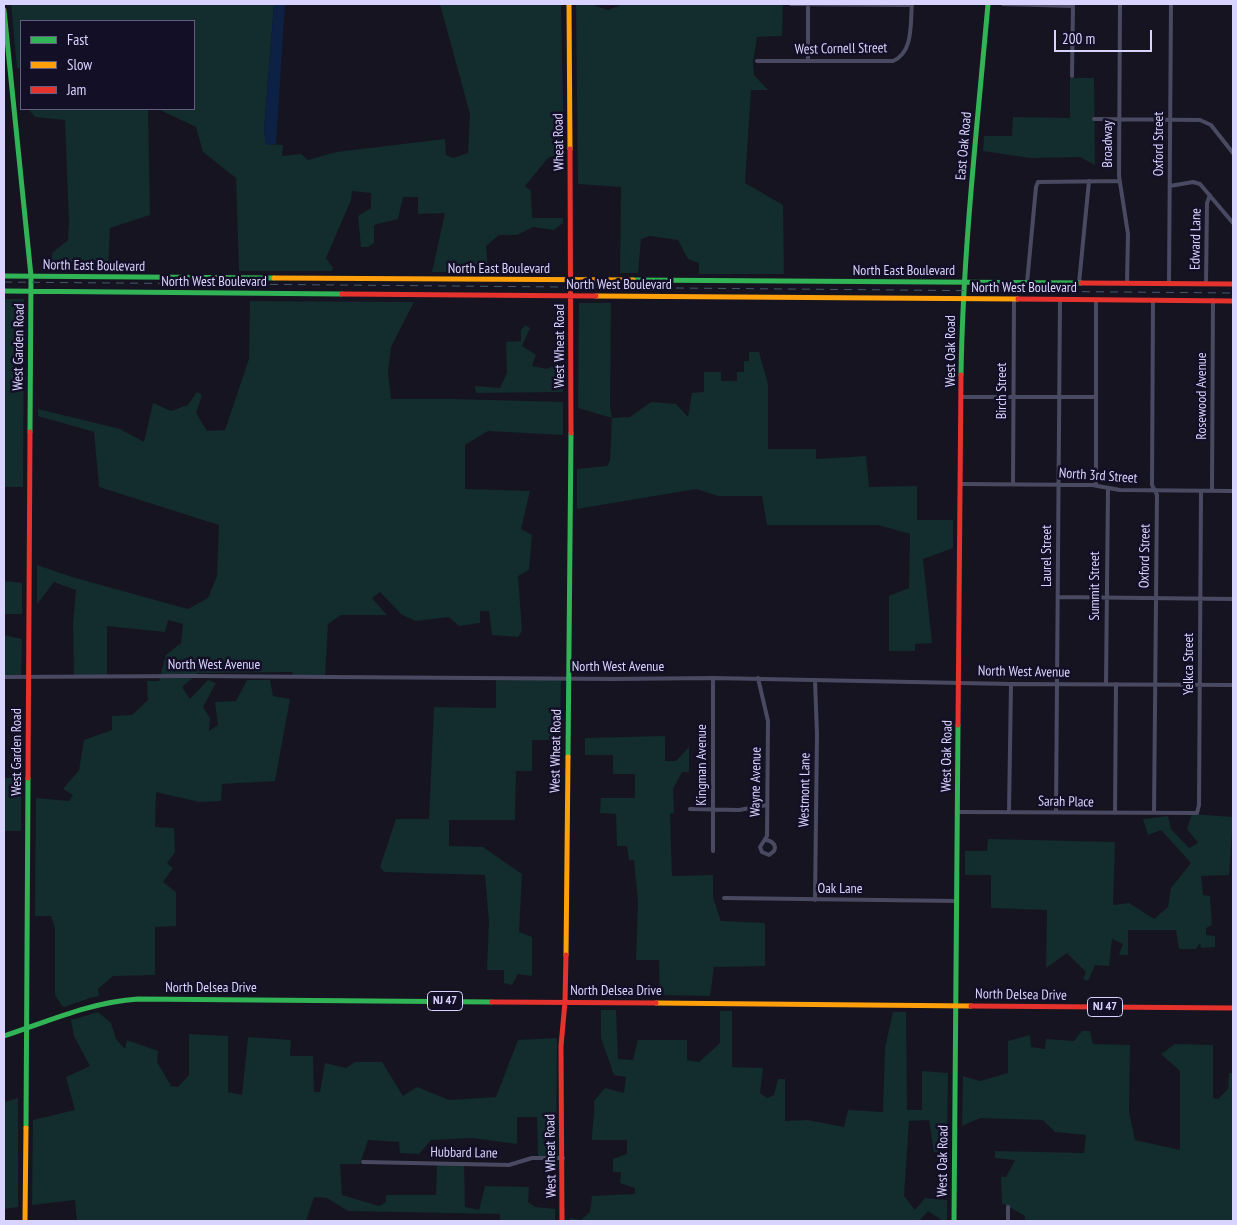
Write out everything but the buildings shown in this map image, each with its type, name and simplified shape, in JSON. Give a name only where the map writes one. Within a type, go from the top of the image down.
[{"type":"main road","name":"Wheat Road","points":[[569,4],[572,280]]},
{"type":"main road","name":"East Oak Road","points":[[963,290],[988,4]]},
{"type":"main road","name":"West Garden Road","points":[[4,10],[31,276],[25,1221]]},
{"type":"main road","name":"North East Boulevard","points":[[4,276],[1233,284]]},
{"type":"main road","name":"West Wheat Road","points":[[562,1221],[561,1046],[565,1002],[572,280]]},
{"type":"main road","name":"West Oak Road","points":[[954,1221],[963,290]]},
{"type":"main road","name":"North West Boulevard","points":[[4,291],[1233,301]]},
{"type":"main road","name":"North Delsea Drive","points":[[4,1036],[84,1007],[122,1000],[192,998],[1233,1008]]},
{"type":"street","points":[[791,4],[912,4]]},
{"type":"street","points":[[808,4],[808,61]]},
{"type":"street","name":"West Cornell Street","points":[[757,61],[889,61],[901,57],[906,51],[908,43],[912,4]]},
{"type":"street","points":[[1003,4],[1072,5],[1072,76]]},
{"type":"street","name":"Broadway","points":[[1120,4],[1120,182],[1128,234],[1127,283]]},
{"type":"street","name":"Oxford Street","points":[[1169,284],[1171,4]]},
{"type":"street","points":[[1094,119],[1170,119],[1206,122],[1233,153]]},
{"type":"street","points":[[1027,283],[1037,184],[1041,181],[1120,182]]},
{"type":"street","points":[[1079,283],[1089,181]]},
{"type":"street","points":[[1170,186],[1195,182],[1202,185],[1233,223]]},
{"type":"street","name":"Edward Lane","points":[[1206,284],[1207,204],[1210,194]]},
{"type":"street","name":"Birch Street","points":[[1013,484],[1014,299]]},
{"type":"street","name":"Laurel Street","points":[[1056,812],[1060,299]]},
{"type":"street","points":[[1096,300],[1096,485]]},
{"type":"street","name":"Oxford Street","points":[[1153,300],[1152,486],[1156,495],[1154,814]]},
{"type":"street","name":"Rosewood Avenue","points":[[1212,491],[1213,300]]},
{"type":"street","points":[[962,397],[1096,397]]},
{"type":"street","name":"North 3rd Street","points":[[961,484],[1059,484],[1096,485],[1120,490],[1233,491]]},
{"type":"street","name":"Summit Street","points":[[1106,684],[1108,488]]},
{"type":"street","name":"Yelkca Street","points":[[1174,814],[1193,814],[1197,813],[1199,809],[1201,491]]},
{"type":"street","points":[[1058,597],[1233,599]]},
{"type":"street","name":"North West Avenue","points":[[4,677],[758,678],[1011,684],[1233,685]]},
{"type":"street","name":"Kingman Avenue","points":[[713,678],[713,851]]},
{"type":"street","name":"Wayne Avenue","points":[[758,678],[768,721],[767,836],[760,847],[762,852],[769,855],[774,851],[775,847],[774,843],[766,840]]},
{"type":"street","name":"Westmont Lane","points":[[815,680],[817,735],[815,900]]},
{"type":"street","points":[[1009,812],[1011,684]]},
{"type":"street","points":[[1115,813],[1116,684]]},
{"type":"street","points":[[690,809],[739,810],[767,805]]},
{"type":"street","name":"Sarah Place","points":[[958,812],[1174,814]]},
{"type":"street","name":"Oak Lane","points":[[724,898],[957,901]]},
{"type":"street","name":"Hubbard Lane","points":[[363,1162],[509,1165],[532,1158],[563,1158]]},
{"type":"street","points":[[1008,1208],[1008,1221]]},
{"type":"green space","points":[[11,4],[274,4],[264,130],[266,144],[283,145],[282,156],[301,154],[308,160],[336,152],[445,139],[446,155],[453,158],[468,153],[470,114],[440,4],[561,4],[564,152],[548,158],[525,186],[531,191],[532,218],[563,218],[563,223],[554,230],[533,227],[517,235],[499,235],[486,246],[488,272],[432,272],[445,213],[418,214],[418,197],[403,197],[398,219],[374,225],[374,243],[368,247],[361,247],[358,216],[371,208],[371,193],[352,191],[351,200],[326,258],[333,268],[332,271],[239,271],[236,178],[203,152],[196,127],[160,110],[195,110],[195,20],[20,20],[20,68],[17,68]]},
{"type":"green space","points":[[576,4],[590,4],[608,10],[623,4],[808,4],[783,5],[782,36],[757,37],[753,62],[754,75],[768,90],[751,90],[745,183],[783,205],[784,274],[699,274],[699,263],[688,259],[678,240],[650,236],[641,239],[638,273],[620,273],[621,187],[578,184]]},
{"type":"green space","points":[[1070,78],[1094,78],[1095,165],[1080,157],[1030,158],[983,151],[984,136],[1012,136],[1013,117],[1070,118]]},
{"type":"green space","points":[[29,110],[148,110],[150,215],[110,228],[108,270],[52,269],[52,253],[68,240],[65,120],[35,117]]},
{"type":"green space","points":[[4,299],[24,299],[23,487],[4,487]]},
{"type":"green space","points":[[250,301],[414,302],[391,347],[388,372],[391,399],[563,402],[563,435],[488,431],[465,445],[465,489],[530,491],[521,529],[532,535],[529,570],[518,576],[522,631],[518,637],[492,635],[489,611],[480,611],[480,623],[459,626],[449,617],[416,621],[402,615],[380,592],[372,598],[387,615],[341,615],[328,624],[325,677],[294,676],[292,672],[198,673],[182,687],[190,699],[208,680],[216,683],[203,707],[210,718],[209,731],[218,725],[215,702],[236,701],[247,680],[270,680],[273,696],[290,699],[275,781],[222,784],[221,801],[199,802],[156,792],[155,827],[174,828],[175,852],[167,863],[173,868],[163,882],[176,892],[176,926],[155,927],[155,975],[113,976],[98,989],[99,996],[64,1007],[55,995],[55,928],[51,916],[35,916],[36,798],[69,801],[73,795],[63,789],[79,770],[84,740],[112,730],[112,716],[132,715],[148,700],[147,681],[159,681],[166,655],[181,643],[183,624],[168,620],[165,632],[107,626],[107,676],[74,676],[73,624],[76,590],[54,582],[37,604],[37,565],[72,577],[188,609],[208,598],[217,576],[219,525],[99,487],[94,432],[38,416],[38,409],[120,429],[144,442],[153,403],[171,411],[188,405],[197,392],[202,395],[196,413],[207,431],[225,430],[249,359]]},
{"type":"green space","points":[[579,303],[611,303],[610,405],[612,418],[578,408]]},
{"type":"green space","points":[[525,325],[530,328],[522,346],[536,355],[532,366],[547,369],[564,360],[563,392],[476,393],[475,386],[500,388],[507,373],[506,342],[521,341],[521,330]]},
{"type":"green space","points":[[749,352],[759,352],[768,384],[768,449],[816,449],[816,459],[866,456],[869,487],[917,486],[917,520],[953,520],[953,548],[923,559],[932,643],[915,644],[915,651],[889,651],[889,596],[909,588],[910,534],[878,525],[767,525],[762,496],[718,496],[696,489],[577,509],[577,469],[607,466],[610,461],[612,418],[630,417],[651,402],[676,404],[688,417],[692,393],[704,392],[704,372],[721,372],[721,381],[737,381],[737,372],[744,372],[744,361],[749,361]]},
{"type":"green space","points":[[4,581],[22,583],[22,614],[4,614]]},
{"type":"green space","points":[[4,635],[22,639],[21,676],[4,676]]},
{"type":"green space","points":[[496,678],[561,678],[560,740],[532,740],[532,771],[516,771],[515,820],[449,820],[449,846],[483,847],[522,874],[519,932],[532,937],[532,976],[518,974],[512,985],[504,983],[504,970],[487,970],[489,922],[485,875],[384,872],[380,867],[396,819],[429,819],[434,707],[496,708]]},
{"type":"green space","points":[[665,736],[665,761],[676,761],[689,747],[689,772],[682,772],[673,789],[674,813],[670,814],[672,876],[713,875],[713,898],[721,921],[765,923],[765,966],[714,967],[710,996],[660,995],[659,960],[636,960],[638,902],[634,860],[629,860],[627,846],[617,846],[616,814],[600,813],[601,798],[635,798],[635,774],[613,774],[613,755],[585,755],[585,738]]},
{"type":"green space","points":[[4,778],[21,778],[21,831],[4,831]]},
{"type":"green space","points":[[1192,814],[1233,817],[1229,875],[1201,876],[1203,895],[1210,896],[1212,925],[1206,928],[1206,935],[1215,936],[1215,947],[1201,948],[1200,943],[1196,949],[1179,949],[1176,930],[1128,930],[1128,955],[1119,955],[1123,944],[1112,939],[1109,966],[1095,965],[1088,981],[1083,979],[1086,972],[1067,953],[1046,968],[1047,910],[991,908],[991,875],[965,875],[965,851],[987,851],[988,839],[1115,842],[1113,905],[1129,903],[1154,919],[1168,907],[1171,888],[1191,863],[1161,830],[1148,835],[1143,819],[1168,816],[1171,829],[1189,848],[1198,843],[1187,829]]},
{"type":"green space","points":[[601,1010],[616,1010],[618,1059],[633,1060],[638,1040],[687,1040],[687,1060],[699,1062],[720,1043],[720,1011],[732,1011],[732,1067],[763,1068],[760,1093],[767,1098],[774,1095],[778,1079],[785,1079],[785,1121],[808,1120],[844,1127],[848,1110],[883,1112],[885,1048],[893,1012],[906,1012],[907,1110],[922,1110],[922,1071],[948,1073],[947,1152],[934,1152],[929,1120],[909,1121],[904,1196],[915,1210],[925,1198],[947,1200],[947,1221],[943,1221],[928,1211],[919,1221],[570,1221],[570,1218],[581,1220],[590,1212],[592,1196],[635,1194],[635,1188],[620,1183],[621,1172],[613,1172],[613,1159],[627,1154],[627,1140],[592,1140],[594,1101],[605,1088],[624,1093],[626,1077],[614,1075],[601,1038]]},
{"type":"green space","points":[[98,1012],[111,1023],[116,1039],[125,1049],[127,1040],[158,1051],[157,1062],[171,1086],[178,1087],[189,1075],[189,1034],[228,1036],[228,1092],[242,1095],[248,1037],[291,1040],[290,1056],[313,1056],[314,1092],[320,1092],[325,1063],[346,1068],[355,1062],[382,1062],[403,1096],[417,1087],[449,1100],[496,1097],[518,1040],[557,1038],[556,1157],[538,1157],[537,1117],[517,1117],[517,1144],[472,1138],[431,1140],[419,1154],[400,1153],[399,1142],[368,1140],[360,1164],[340,1164],[342,1195],[379,1206],[386,1202],[386,1195],[436,1195],[437,1164],[464,1164],[465,1207],[479,1210],[485,1186],[529,1187],[528,1202],[535,1207],[555,1209],[555,1221],[500,1221],[500,1214],[348,1211],[327,1198],[314,1197],[306,1221],[77,1221],[75,1200],[32,1205],[33,1120],[75,1110],[66,1077],[90,1066],[74,1036],[71,1020]]},
{"type":"green space","points":[[1082,1031],[1090,1031],[1093,1044],[1130,1045],[1129,1112],[1135,1140],[1180,1150],[1180,1071],[1161,1054],[1175,1044],[1213,1045],[1213,1098],[1218,1099],[1228,1089],[1229,1073],[1233,1073],[1233,1221],[1025,1221],[1025,1216],[1002,1203],[1001,1177],[1006,1177],[1015,1160],[995,1158],[995,1151],[1084,1153],[1086,1135],[1055,1132],[1043,1120],[980,1118],[962,1126],[963,1076],[980,1081],[1008,1073],[1008,1041],[1030,1035],[1031,1047],[1045,1049],[1046,1039],[1074,1041]]},
{"type":"green space","points":[[18,1098],[18,1207],[4,1209],[4,1102]]},
{"type":"water","points":[[274,4],[285,4],[276,144],[266,145],[264,130]]},
{"type":"railway","points":[[4,282],[1233,293]]},
{"type":"traffic: fast","points":[[961,375],[968,236],[988,4]]},
{"type":"traffic: fast","points":[[4,10],[31,276],[30,432]]},
{"type":"traffic: fast","points":[[4,276],[274,278]]},
{"type":"traffic: fast","points":[[633,280],[1081,283]]},
{"type":"traffic: fast","points":[[4,291],[342,294]]},
{"type":"traffic: fast","points":[[568,757],[571,433]]},
{"type":"traffic: fast","points":[[954,1221],[958,725]]},
{"type":"traffic: fast","points":[[26,1128],[28,778]]},
{"type":"traffic: fast","points":[[4,1036],[87,1008],[138,999],[492,1002]]},
{"type":"traffic: slow","points":[[569,4],[570,149]]},
{"type":"traffic: slow","points":[[274,278],[633,280]]},
{"type":"traffic: slow","points":[[596,296],[1018,299]]},
{"type":"traffic: slow","points":[[566,955],[568,757]]},
{"type":"traffic: slow","points":[[656,1003],[971,1006]]},
{"type":"traffic: slow","points":[[25,1221],[26,1128]]},
{"type":"traffic: jam","points":[[570,149],[571,433]]},
{"type":"traffic: jam","points":[[1081,283],[1233,284]]},
{"type":"traffic: jam","points":[[342,294],[596,296]]},
{"type":"traffic: jam","points":[[1018,299],[1233,301]]},
{"type":"traffic: jam","points":[[958,725],[961,375]]},
{"type":"traffic: jam","points":[[28,778],[30,432]]},
{"type":"traffic: jam","points":[[562,1221],[561,1046],[565,1002],[566,955]]},
{"type":"traffic: jam","points":[[492,1002],[656,1003]]},
{"type":"traffic: jam","points":[[971,1006],[1233,1008]]}]
